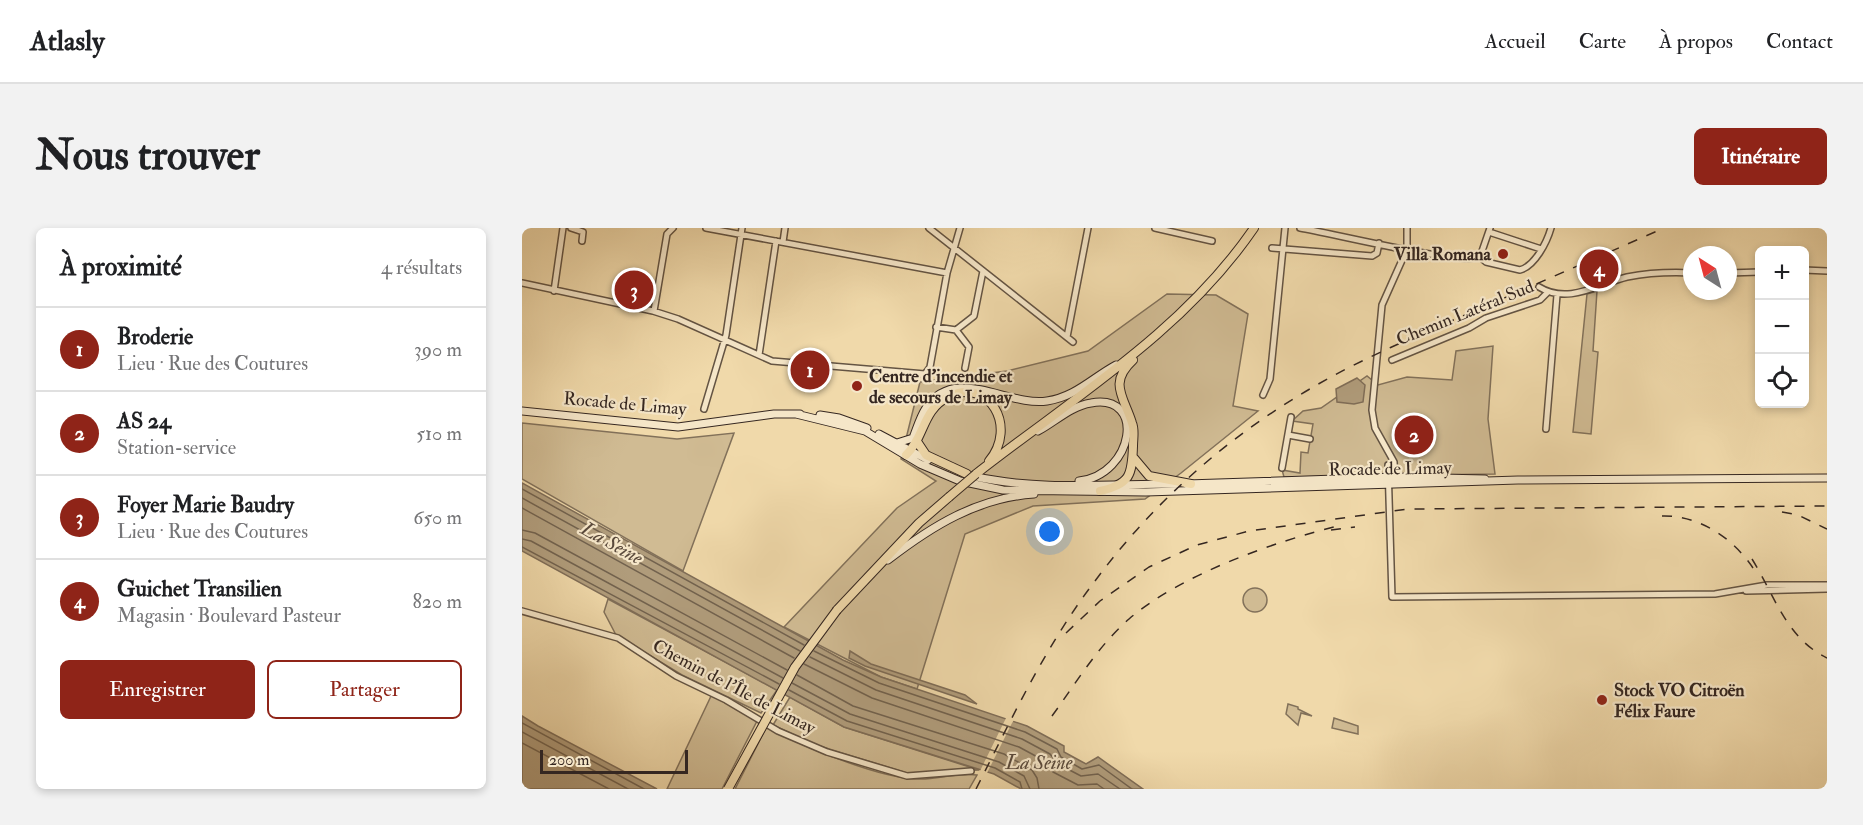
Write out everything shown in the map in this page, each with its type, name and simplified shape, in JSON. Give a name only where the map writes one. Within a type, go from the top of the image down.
[{"type":"main road","points":[[1100,491],[1122,484],[1131,473],[1134,429],[1120,393],[1119,381],[1126,367],[1199,296],[1254,228]]},
{"type":"main road","points":[[974,474],[1027,437],[1154,338]]},
{"type":"main road","points":[[915,441],[925,409],[932,401],[949,390],[967,387],[1024,402],[1048,401],[1070,395],[1125,360]]},
{"type":"main road","points":[[729,789],[795,668],[837,610],[867,577],[997,452],[1002,426],[997,411],[979,395],[958,393],[938,403],[924,421],[909,453]]},
{"type":"main road","points":[[1027,437],[1068,412],[1091,403],[1102,403],[1115,408],[1127,425],[1125,448],[1119,458],[1102,473],[1089,480],[1041,484]]},
{"type":"main road","name":"Rocade de Limay","points":[[522,411],[678,427],[774,414],[839,418],[897,443],[909,453],[937,464],[995,480],[1041,484],[1191,484],[1378,478],[1392,480]]},
{"type":"main road","name":"Rocade de Limay","points":[[796,414],[865,431],[960,481],[978,487],[1003,490],[1277,489],[1392,480],[1827,478]]},
{"type":"main road","points":[[897,443],[915,441]]},
{"type":"main road","points":[[915,441],[926,455],[974,474]]},
{"type":"main road","points":[[1133,457],[1149,476],[1191,484]]},
{"type":"main road","points":[[867,577],[918,536],[969,509],[1011,497],[1081,491]]},
{"type":"street","points":[[554,291],[563,228]]},
{"type":"street","points":[[571,228],[583,232],[582,242]]},
{"type":"street","points":[[654,311],[667,234],[673,228]]},
{"type":"street","points":[[706,228],[741,231],[780,241],[947,273]]},
{"type":"street","points":[[759,355],[780,241],[785,228]]},
{"type":"street","points":[[929,228],[1072,342]]},
{"type":"street","points":[[522,283],[654,311],[780,362],[918,374],[928,372],[947,273],[960,228]]},
{"type":"street","points":[[1067,336],[1088,228]]},
{"type":"street","points":[[1155,228],[1212,241]]},
{"type":"street","points":[[1263,395],[1270,379],[1285,228]]},
{"type":"street","points":[[1300,228],[1467,259],[1480,257],[1486,262],[1520,270],[1528,266],[1541,249],[1551,228]]},
{"type":"street","points":[[1407,228],[1407,249],[1382,305],[1371,410],[1374,428],[1394,462],[1392,597],[1729,592],[1767,585],[1827,587]]},
{"type":"street","points":[[1480,257],[1490,230],[1541,249]]},
{"type":"street","points":[[704,409],[724,340],[741,231]]},
{"type":"street","points":[[1272,248],[1283,251],[1372,255],[1377,253],[1379,243]]},
{"type":"street","points":[[1809,270],[1827,271]]},
{"type":"street","points":[[956,330],[974,316],[983,271]]},
{"type":"street","points":[[1737,273],[1755,272]]},
{"type":"street","points":[[1539,287],[1557,295],[1567,295],[1645,274],[1683,273]]},
{"type":"street","name":"Chemin Latéral Sud","points":[[1392,360],[1469,328],[1486,318],[1540,300],[1548,292]]},
{"type":"street","points":[[1546,429],[1557,295]]},
{"type":"street","points":[[936,327],[956,330],[969,347],[965,368]]},
{"type":"street","points":[[1282,468],[1291,417]]},
{"type":"street","points":[[1288,435],[1310,439]]},
{"type":"street","points":[[1378,478],[1391,458]]},
{"type":"street","points":[[1388,465],[1392,480]]},
{"type":"street","name":"Chemin de l'Île de Limay","points":[[522,611],[618,638],[676,676],[726,700],[778,731],[827,752],[907,776],[971,771]]},
{"type":"shaded area","points":[[1597,291],[1593,351],[1598,352],[1591,434],[1573,432],[1587,294]]},
{"type":"shaded area","points":[[1167,294],[1216,295],[1248,314],[1233,406],[1258,411],[1145,499],[1033,506],[965,534],[917,689],[881,677],[784,627],[897,508],[936,481],[901,459],[920,382],[1007,371],[1088,351]]},
{"type":"shaded area","points":[[1493,346],[1488,419],[1495,474],[1284,477],[1282,470],[1300,473],[1301,452],[1308,453],[1313,424],[1292,421],[1303,411],[1321,408],[1367,376],[1378,385],[1407,377],[1452,380],[1456,351]]},
{"type":"shaded area","points":[[522,423],[677,439],[734,433],[683,571],[522,479]]},
{"type":"shaded area","points":[[1255,588],[1263,592],[1267,600],[1263,608],[1255,612],[1247,608],[1243,600],[1247,592]]},
{"type":"shaded area","points":[[608,599],[777,690],[761,713],[682,675],[616,635],[604,612]]},
{"type":"shaded area","points":[[712,694],[757,721],[722,789],[667,789]]},
{"type":"shaded area","points":[[790,697],[844,727],[979,770],[907,773],[813,744],[773,725]]},
{"type":"shaded area","points":[[1288,704],[1312,716],[1301,713],[1298,725],[1286,714]]},
{"type":"shaded area","points":[[1334,718],[1358,726],[1358,734],[1332,728]]},
{"type":"shaded area","points":[[767,726],[820,752],[886,774],[921,779],[963,774],[977,775],[969,789],[735,789]]},
{"type":"water","points":[[1357,378],[1365,385],[1363,402],[1354,404],[1337,402],[1336,389]]},
{"type":"water","name":"La Seine","points":[[522,483],[843,660],[881,677],[1027,726],[1064,746],[1064,752],[1086,764],[1098,757],[1143,789],[1021,789],[994,774],[844,727],[522,551]]},
{"type":"water","points":[[850,651],[871,664],[965,695],[977,704],[865,666],[849,658]]},
{"type":"water","points":[[522,716],[538,726],[657,789],[522,789]]},
{"type":"pier","points":[[1007,716],[1014,720],[986,775],[979,773]]},
{"type":"railway","points":[[976,789],[1045,656],[1077,605],[1138,528],[1212,457],[1267,416],[1357,363],[1664,228]]},
{"type":"railway","points":[[1066,633],[1100,601],[1149,567],[1197,545],[1249,531],[1408,509],[1827,506]]},
{"type":"railway","points":[[1782,512],[1798,515],[1827,529]]},
{"type":"railway","points":[[1662,516],[1689,519],[1714,530],[1736,547],[1753,568]]},
{"type":"railway","points":[[1052,716],[1107,641],[1129,619],[1150,603],[1200,574],[1228,562],[1285,541],[1338,526]]},
{"type":"railway","points":[[1331,530],[1355,527]]},
{"type":"railway","points":[[1752,559],[1791,628],[1813,650],[1827,658]]},
{"type":"place","name":"Villa Romana","points":[[1503,254]]},
{"type":"place","name":"Guichet Transilien","points":[[1599,269]]},
{"type":"place","name":"Foyer Marie Baudry","points":[[634,290]]},
{"type":"place","name":"Broderie","points":[[810,370]]},
{"type":"place","name":"Centre d'incendie et de secours de Limay","points":[[857,386]]},
{"type":"place","name":"AS 24","points":[[1414,435]]},
{"type":"place","name":"Stock VO Citroën Félix Faure","points":[[1602,700]]}]
